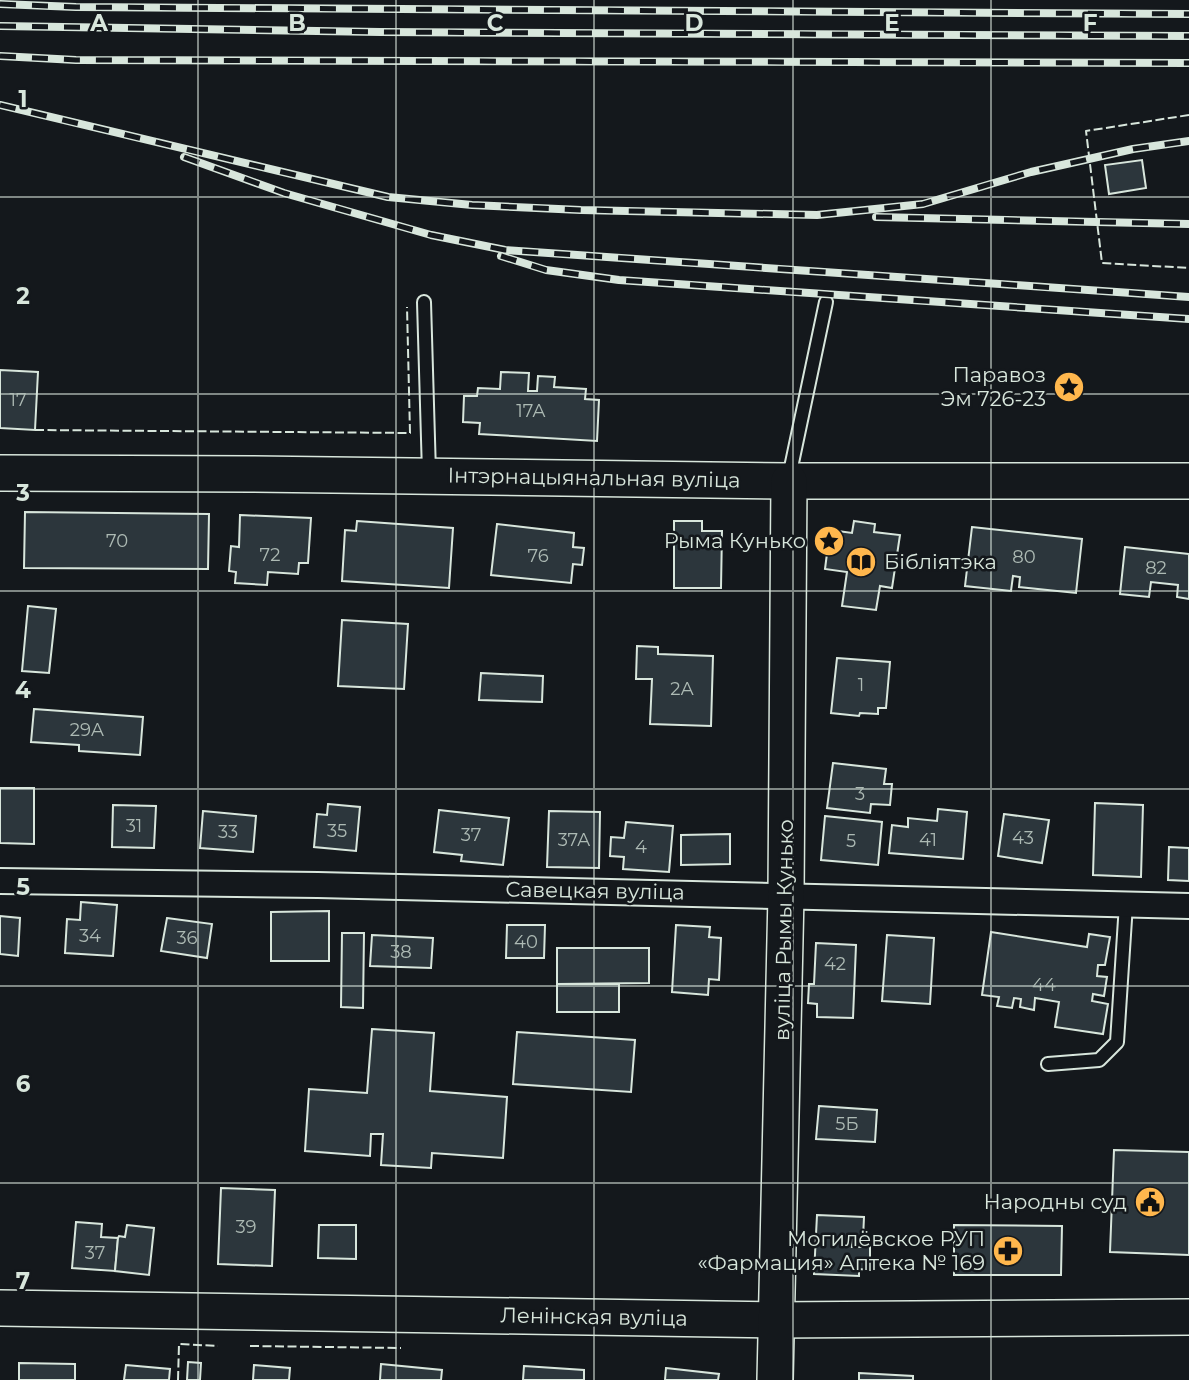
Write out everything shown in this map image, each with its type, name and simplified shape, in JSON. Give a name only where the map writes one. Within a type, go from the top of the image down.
[{"type":"street","name":"Інтэрнацыянальная вуліца","points":[[0,473],[789,481],[1189,481]]},
{"type":"street","name":"вуліца Рымы Кунько","points":[[775,1380],[786,895],[789,481]]},
{"type":"street","name":"Савецкая вуліца","points":[[0,881],[318,885],[1189,906]]},
{"type":"street","name":"Ленінская вуліца","points":[[0,1308],[775,1320],[1189,1317]]},
{"type":"lane","points":[[424,302],[429,476]]},
{"type":"lane","points":[[789,481],[826,302]]},
{"type":"lane","points":[[1048,1064],[1099,1060],[1117,1042],[1126,904]]},
{"type":"building","points":[[1142,160],[1146,188],[1109,194],[1105,165]]},
{"type":"building","points":[[0,370],[38,372],[35,430],[0,428]]},
{"type":"building","points":[[501,372],[529,373],[528,391],[537,391],[538,376],[555,377],[554,387],[586,389],[585,399],[599,400],[597,441],[479,434],[480,423],[463,422],[464,396],[477,396],[478,388],[500,389]]},
{"type":"building","points":[[25,512],[209,514],[208,569],[24,568]]},
{"type":"building","points":[[240,515],[311,518],[308,563],[299,563],[298,574],[268,572],[267,585],[235,583],[236,572],[229,571],[231,546],[239,547]]},
{"type":"building","points":[[357,521],[453,528],[449,588],[342,581],[345,530],[356,531]]},
{"type":"building","points":[[674,521],[702,521],[702,531],[722,531],[721,588],[674,588]]},
{"type":"building","name":"Бібліятэка","points":[[854,521],[875,524],[874,532],[900,535],[892,588],[880,586],[876,610],[842,606],[847,572],[825,569],[830,530],[852,533]]},
{"type":"building","points":[[497,524],[574,533],[573,547],[584,548],[582,565],[573,564],[571,583],[491,575]]},
{"type":"building","points":[[972,527],[1082,539],[1076,593],[1019,587],[1020,577],[1013,576],[1011,591],[965,586]]},
{"type":"building","points":[[1125,547],[1189,554],[1189,599],[1177,597],[1178,585],[1151,582],[1149,597],[1120,594]]},
{"type":"building","points":[[28,606],[56,609],[49,673],[22,671]]},
{"type":"building","points":[[342,620],[408,624],[404,689],[338,686]]},
{"type":"building","points":[[637,646],[658,647],[658,654],[713,656],[711,726],[650,724],[652,679],[636,679]]},
{"type":"building","points":[[837,658],[890,662],[886,708],[878,708],[878,714],[860,713],[859,716],[831,713]]},
{"type":"building","points":[[481,673],[543,676],[542,702],[479,700]]},
{"type":"building","points":[[34,709],[143,717],[140,755],[79,751],[79,745],[31,742]]},
{"type":"building","points":[[833,763],[886,769],[884,784],[892,784],[890,805],[871,804],[870,813],[827,808]]},
{"type":"building","points":[[0,788],[34,788],[34,844],[0,843]]},
{"type":"building","points":[[1095,803],[1143,805],[1141,877],[1093,875]]},
{"type":"building","points":[[328,804],[360,807],[356,851],[314,847],[317,814],[327,815]]},
{"type":"building","points":[[113,805],[156,806],[154,848],[112,847]]},
{"type":"building","points":[[938,809],[967,812],[963,859],[889,853],[892,825],[908,827],[908,818],[937,821]]},
{"type":"building","points":[[439,810],[509,818],[503,865],[461,861],[462,855],[434,852]]},
{"type":"building","points":[[203,811],[256,816],[253,852],[200,848]]},
{"type":"building","points":[[549,811],[600,812],[599,868],[547,867]]},
{"type":"building","points":[[1004,814],[1049,820],[1042,863],[998,856]]},
{"type":"building","points":[[825,816],[882,822],[878,865],[821,860]]},
{"type":"building","points":[[626,822],[673,826],[669,872],[623,869],[624,857],[610,856],[611,837],[624,838]]},
{"type":"building","points":[[730,834],[730,864],[681,865],[681,835]]},
{"type":"building","points":[[1169,847],[1189,848],[1189,881],[1168,880]]},
{"type":"building","points":[[81,902],[117,905],[113,956],[65,953],[67,919],[80,920]]},
{"type":"building","points":[[329,911],[329,961],[271,961],[271,912]]},
{"type":"building","points":[[0,916],[20,918],[18,956],[0,954]]},
{"type":"building","points":[[167,918],[212,924],[207,958],[161,951]]},
{"type":"building","points":[[507,925],[545,925],[544,958],[506,958]]},
{"type":"building","points":[[676,925],[710,927],[709,937],[721,938],[719,980],[709,979],[708,995],[672,992]]},
{"type":"building","points":[[991,932],[1087,947],[1089,934],[1110,937],[1105,965],[1098,965],[1097,976],[1107,977],[1104,996],[1093,994],[1092,1001],[1108,1004],[1103,1034],[1055,1027],[1059,1002],[1035,998],[1034,1010],[1020,1007],[1021,999],[1014,998],[1012,1008],[997,1006],[999,997],[982,995]]},
{"type":"building","points":[[342,933],[364,933],[363,1008],[341,1007]]},
{"type":"building","points":[[372,935],[433,938],[431,968],[370,966]]},
{"type":"building","points":[[887,935],[934,938],[930,1004],[882,1001]]},
{"type":"building","points":[[816,943],[856,945],[853,1018],[817,1017],[817,1004],[808,1003],[809,984],[814,984]]},
{"type":"building","points":[[557,948],[649,948],[649,983],[557,984]]},
{"type":"building","points":[[557,984],[619,984],[619,1012],[557,1012]]},
{"type":"building","points":[[372,1029],[434,1033],[430,1091],[507,1097],[503,1158],[432,1153],[431,1168],[381,1165],[383,1134],[371,1134],[370,1156],[305,1151],[309,1089],[367,1093]]},
{"type":"building","points":[[517,1032],[635,1040],[631,1092],[513,1084]]},
{"type":"building","points":[[819,1106],[877,1110],[875,1142],[816,1139]]},
{"type":"building","name":"Народны суд","points":[[1114,1150],[1189,1152],[1189,1255],[1110,1252]]},
{"type":"building","points":[[221,1188],[275,1190],[272,1266],[218,1264]]},
{"type":"building","points":[[817,1215],[864,1217],[863,1239],[853,1239],[852,1247],[870,1247],[870,1270],[859,1269],[859,1276],[814,1274]]},
{"type":"building","points":[[76,1222],[102,1224],[101,1237],[118,1238],[115,1271],[72,1268]]},
{"type":"building","points":[[127,1225],[154,1228],[149,1275],[115,1271],[118,1238],[125,1237]]},
{"type":"building","points":[[319,1225],[356,1225],[356,1259],[318,1258]]},
{"type":"building","name":"Могилёвское РУП «Фармация» Аптека № 169","points":[[954,1225],[1062,1226],[1061,1275],[954,1275]]},
{"type":"building","points":[[188,1362],[201,1363],[200,1380],[187,1380]]},
{"type":"building","points":[[19,1363],[75,1364],[75,1380],[19,1380]]},
{"type":"building","points":[[381,1364],[442,1370],[441,1380],[380,1380]]},
{"type":"building","points":[[126,1365],[170,1369],[169,1380],[124,1380]]},
{"type":"building","points":[[254,1365],[290,1368],[289,1380],[253,1380]]},
{"type":"building","points":[[524,1366],[584,1370],[584,1380],[523,1380]]},
{"type":"building","points":[[666,1368],[719,1374],[718,1380],[665,1380]]},
{"type":"building","points":[[859,1373],[913,1376],[913,1380],[859,1380]]},
{"type":"railway","points":[[0,4],[76,7],[1189,14]]},
{"type":"railway","points":[[0,26],[380,32],[1189,36]]},
{"type":"railway","points":[[0,56],[76,60],[1189,63]]},
{"type":"railway","points":[[0,105],[388,197],[472,205],[581,210],[817,215],[923,204],[1031,172],[1133,149],[1189,141]]},
{"type":"railway","points":[[184,157],[284,193],[431,235],[505,250],[1189,297]]},
{"type":"railway","points":[[876,217],[1189,224]]},
{"type":"railway","points":[[501,256],[546,270],[619,280],[1189,319]]},
{"type":"fence","points":[[1189,115],[1086,131],[1102,263],[1189,268]]},
{"type":"fence","points":[[35,430],[410,433],[407,307]]},
{"type":"fence","points":[[178,1380],[179,1344],[218,1346]]},
{"type":"fence","points":[[250,1346],[401,1348]]},
{"type":"place","name":"Паравоз Эм 726-23","points":[[1069,387]]},
{"type":"place","name":"Рыма Кунько","points":[[829,541]]},
{"type":"place","name":"Бібліятэка","points":[[861,562]]},
{"type":"place","name":"Народны суд","points":[[1150,1202]]},
{"type":"place","name":"Могилёвское РУП «Фармация» Аптека № 169","points":[[1008,1251]]}]
